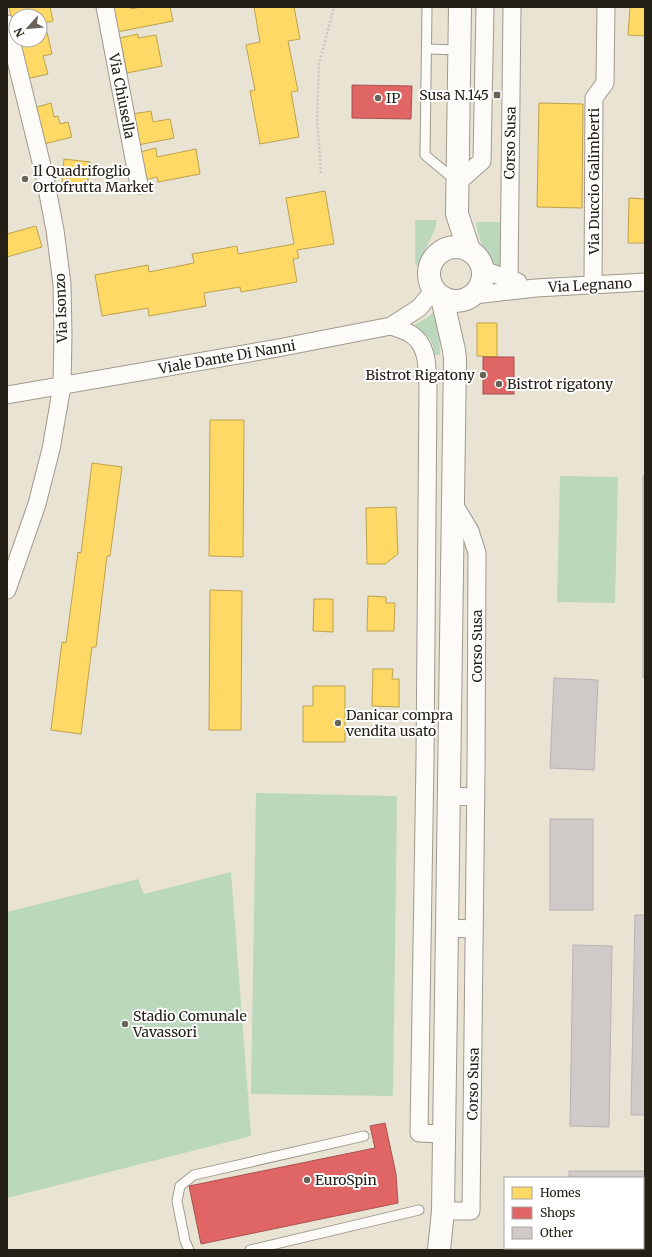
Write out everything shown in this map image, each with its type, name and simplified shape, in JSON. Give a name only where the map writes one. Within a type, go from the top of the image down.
[{"type":"main road","points":[[444,250],[457,214],[460,7]]},
{"type":"main road","points":[[457,214],[469,250]]},
{"type":"main road","points":[[452,247],[460,247],[469,250],[476,255],[483,270],[481,283],[471,297],[460,301],[451,301],[438,294],[430,281],[429,272],[431,263],[436,256],[444,250],[452,247]]},
{"type":"main road","name":"Corso Susa","points":[[438,294],[454,350],[443,1211],[439,1250]]},
{"type":"main road","name":"Corso Susa","points":[[454,350],[471,297]]},
{"type":"main road","name":"Corso Susa","points":[[443,1211],[450,1250]]},
{"type":"street","name":"Via Chiusella","points":[[105,7],[138,185]]},
{"type":"street","name":"Corso Susa","points":[[458,182],[482,161],[485,7]]},
{"type":"street","name":"Corso Susa","points":[[509,279],[512,7]]},
{"type":"street","name":"Via Duccio Galimberti","points":[[593,286],[594,98],[605,83],[606,7]]},
{"type":"street","name":"Via Isonzo","points":[[7,24],[45,178],[55,230],[62,284],[62,386],[51,449],[37,504],[7,590]]},
{"type":"street","name":"Via Legnano","points":[[483,270],[536,288]]},
{"type":"street","name":"Via Legnano","points":[[471,297],[536,288],[645,282]]},
{"type":"street","name":"Viale Dante Di Nanni","points":[[7,395],[278,348],[391,326],[438,294]]},
{"type":"street","points":[[391,326],[409,333],[417,339],[423,347],[426,357],[428,388],[426,660],[419,1133],[444,1134]]},
{"type":"street","points":[[428,388],[454,387]]},
{"type":"street","name":"Corso Susa","points":[[443,1211],[471,1211],[476,797],[477,553],[470,531],[452,501]]},
{"type":"street","name":"Corso Susa","points":[[426,660],[450,660]]},
{"type":"street","points":[[448,796],[476,797]]},
{"type":"street","points":[[423,897],[447,897]]},
{"type":"street","points":[[447,928],[474,929]]},
{"type":"lane","points":[[427,7],[425,155],[458,182]]},
{"type":"lane","points":[[427,49],[460,50]]},
{"type":"lane","points":[[189,1250],[185,1241],[177,1201],[180,1186],[194,1175],[364,1136]]},
{"type":"lane","points":[[250,1250],[418,1210]]},
{"type":"path","points":[[321,173],[317,118],[319,64],[334,7]]},
{"type":"green space","points":[[415,220],[437,220],[435,229],[418,265],[415,265]]},
{"type":"green space","points":[[476,222],[501,222],[500,269],[494,265],[486,254]]},
{"type":"green space","points":[[436,310],[439,322],[440,355],[434,355],[434,349],[428,337],[411,327],[427,318]]},
{"type":"green space","points":[[560,476],[618,477],[615,603],[557,602]]},
{"type":"green space","points":[[256,793],[397,796],[393,1096],[251,1094]]},
{"type":"green space","name":"Stadio Comunale Vavassori","points":[[231,872],[251,1136],[7,1198],[7,912],[138,879],[144,894]]},
{"type":"building: Homes","points":[[50,7],[53,21],[48,22],[48,8],[9,8]]},
{"type":"building: Homes","points":[[112,7],[130,7],[131,9],[141,7],[170,7],[173,21],[117,32]]},
{"type":"building: Homes","points":[[254,7],[294,7],[300,39],[288,41],[298,91],[291,92],[299,137],[260,144],[250,91],[255,90],[246,45],[260,42]]},
{"type":"building: Homes","points":[[630,7],[645,7],[645,36],[628,35]]},
{"type":"building: Homes","points":[[138,34],[138,38],[156,35],[162,66],[127,73],[120,38]]},
{"type":"building: Homes","points":[[48,36],[52,54],[43,56],[48,74],[26,79],[19,48],[48,48]]},
{"type":"building: Homes","points":[[51,103],[54,117],[58,116],[60,124],[68,122],[72,137],[44,144],[34,108]]},
{"type":"building: Homes","points":[[539,103],[583,104],[582,208],[537,207]]},
{"type":"building: Homes","points":[[151,111],[153,122],[170,119],[174,138],[138,145],[132,114]]},
{"type":"building: Homes","points":[[156,148],[157,157],[196,149],[200,174],[158,182],[157,177],[145,180],[140,152]]},
{"type":"building: Homes","points":[[64,159],[90,162],[87,188],[62,185]]},
{"type":"building: Homes","points":[[325,191],[334,244],[297,250],[299,258],[293,259],[297,282],[241,292],[240,287],[204,293],[206,306],[149,316],[148,308],[102,316],[95,275],[148,265],[149,272],[194,263],[192,254],[237,246],[238,254],[294,244],[286,198]]},
{"type":"building: Homes","points":[[629,198],[645,199],[645,243],[628,243]]},
{"type":"building: Homes","points":[[36,226],[42,247],[7,257],[7,234]]},
{"type":"building: Homes","points":[[477,323],[497,323],[497,357],[477,356]]},
{"type":"building: Homes","points":[[210,420],[244,420],[243,557],[209,556]]},
{"type":"building: Homes","points":[[92,463],[122,467],[110,556],[107,556],[96,647],[92,647],[81,734],[51,730],[62,642],[66,643],[78,552],[81,553]]},
{"type":"building: Homes","points":[[396,507],[398,554],[385,564],[367,564],[366,508]]},
{"type":"building: Homes","points":[[210,590],[242,591],[241,730],[209,730]]},
{"type":"building: Homes","points":[[368,596],[386,597],[386,603],[395,603],[394,631],[367,631]]},
{"type":"building: Homes","points":[[314,599],[333,599],[333,632],[313,631]]},
{"type":"building: Homes","points":[[373,669],[393,669],[392,679],[399,679],[399,707],[372,706]]},
{"type":"building: Homes","points":[[313,686],[345,686],[345,742],[303,742],[303,706],[313,706]]},
{"type":"building: Shops","points":[[352,85],[412,86],[411,119],[352,118]]},
{"type":"building: Shops","name":"Bistrot rigatony","points":[[483,357],[514,357],[514,394],[483,394]]},
{"type":"building: Shops","name":"EuroSpin","points":[[385,1123],[396,1174],[398,1203],[201,1244],[189,1186],[375,1148],[370,1126]]},
{"type":"building: Other","points":[[643,476],[645,476],[645,678],[643,678]]},
{"type":"building: Other","points":[[554,678],[598,680],[594,770],[550,768]]},
{"type":"building: Other","points":[[550,819],[593,819],[593,910],[550,910]]},
{"type":"building: Other","points":[[635,915],[645,915],[645,1115],[631,1115]]},
{"type":"building: Other","points":[[573,945],[612,946],[609,1127],[570,1126]]},
{"type":"building: Other","points":[[569,1171],[645,1171],[645,1213],[644,1177],[569,1177]]},
{"type":"building: Other","points":[[645,1233],[645,1250],[568,1250],[644,1249]]},
{"type":"place","name":"Susa N.145","points":[[497,95]]},
{"type":"place","name":"IP","points":[[378,98]]},
{"type":"place","name":"Il Quadrifoglio Ortofrutta Market","points":[[25,179]]},
{"type":"place","name":"Bistrot Rigatony","points":[[483,375]]},
{"type":"place","name":"Bistrot rigatony","points":[[499,384]]},
{"type":"place","name":"Danicar compra vendita usato","points":[[338,723]]},
{"type":"place","name":"Stadio Comunale Vavassori","points":[[125,1024]]},
{"type":"place","name":"EuroSpin","points":[[307,1180]]}]
